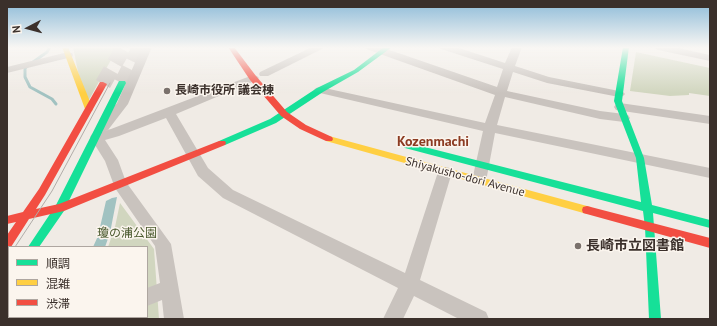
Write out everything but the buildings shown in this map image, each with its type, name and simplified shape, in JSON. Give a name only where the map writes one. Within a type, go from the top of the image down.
[{"type":"main road","points":[[71,62],[89,109]]},
{"type":"main road","name":"Shiyakusho-dori Avenue","points":[[247,62],[271,84]]},
{"type":"main road","points":[[7,220],[60,208],[193,156],[284,114],[320,90],[356,71],[369,62]]},
{"type":"main road","points":[[624,62],[619,94],[622,113],[640,158],[648,207],[655,319]]},
{"type":"main road","name":"Shiyakusho-dori Avenue","points":[[259,74],[284,114],[303,127],[337,142],[710,243]]},
{"type":"main road","points":[[34,246],[60,208],[99,133],[122,83]]},
{"type":"main road","points":[[7,244],[42,192],[104,84]]},
{"type":"main road","name":"Shiyakusho-dori Avenue","points":[[397,143],[710,224]]},
{"type":"street","points":[[7,70],[36,62]]},
{"type":"street","points":[[99,133],[122,104],[140,62]]},
{"type":"street","points":[[99,133],[114,133],[168,112],[285,62]]},
{"type":"street","points":[[419,62],[500,93],[600,115],[622,113],[710,120]]},
{"type":"street","points":[[489,62],[560,84],[619,94]]},
{"type":"street","points":[[479,180],[490,128],[511,62]]},
{"type":"street","points":[[320,90],[490,128],[710,173]]},
{"type":"street","points":[[168,112],[203,172],[228,194],[478,319]]},
{"type":"street","points":[[99,133],[104,152],[111,160],[120,184],[163,244],[168,289],[174,319]]},
{"type":"street","points":[[393,319],[410,284],[445,172]]},
{"type":"street","points":[[148,297],[168,289]]},
{"type":"green space","points":[[76,62],[110,62],[85,107]]},
{"type":"green space","points":[[634,62],[683,62],[710,68],[710,96],[689,93],[689,95],[670,96],[630,91]]},
{"type":"green space","name":"瓊の浦公園","points":[[120,203],[154,249],[159,319],[66,319],[148,318],[148,246],[108,246],[115,227]]},
{"type":"water","points":[[117,197],[110,233],[105,246],[93,246],[98,236],[106,201]]},
{"type":"waterway","points":[[33,62],[25,68],[25,77],[30,87],[52,99],[56,104]]},
{"type":"tunnel","points":[[103,84],[115,62]]},
{"type":"tunnel","points":[[122,83],[132,62]]},
{"type":"tram line","points":[[16,246],[52,191],[110,83]]},
{"type":"traffic: fast","points":[[222,143],[273,121],[320,90],[356,71],[368,62]]},
{"type":"traffic: fast","points":[[624,62],[618,101],[640,158],[650,227],[655,319]]},
{"type":"traffic: fast","points":[[34,246],[60,208],[122,83]]},
{"type":"traffic: fast","points":[[405,145],[710,224]]},
{"type":"traffic: slow","points":[[71,62],[89,109]]},
{"type":"traffic: slow","points":[[329,139],[587,210]]},
{"type":"traffic: jam","points":[[242,62],[253,78],[284,114],[303,127],[329,139]]},
{"type":"traffic: jam","points":[[7,244],[42,192],[103,84]]},
{"type":"traffic: jam","points":[[7,220],[60,208],[222,143]]},
{"type":"traffic: jam","points":[[587,210],[710,243]]},
{"type":"place","name":"長崎市役所 議会棟","points":[[167,91]]},
{"type":"place","name":"長崎市立図書館","points":[[578,246]]},
{"type":"district","name":"Kozenmachi","points":[[433,142]]}]
